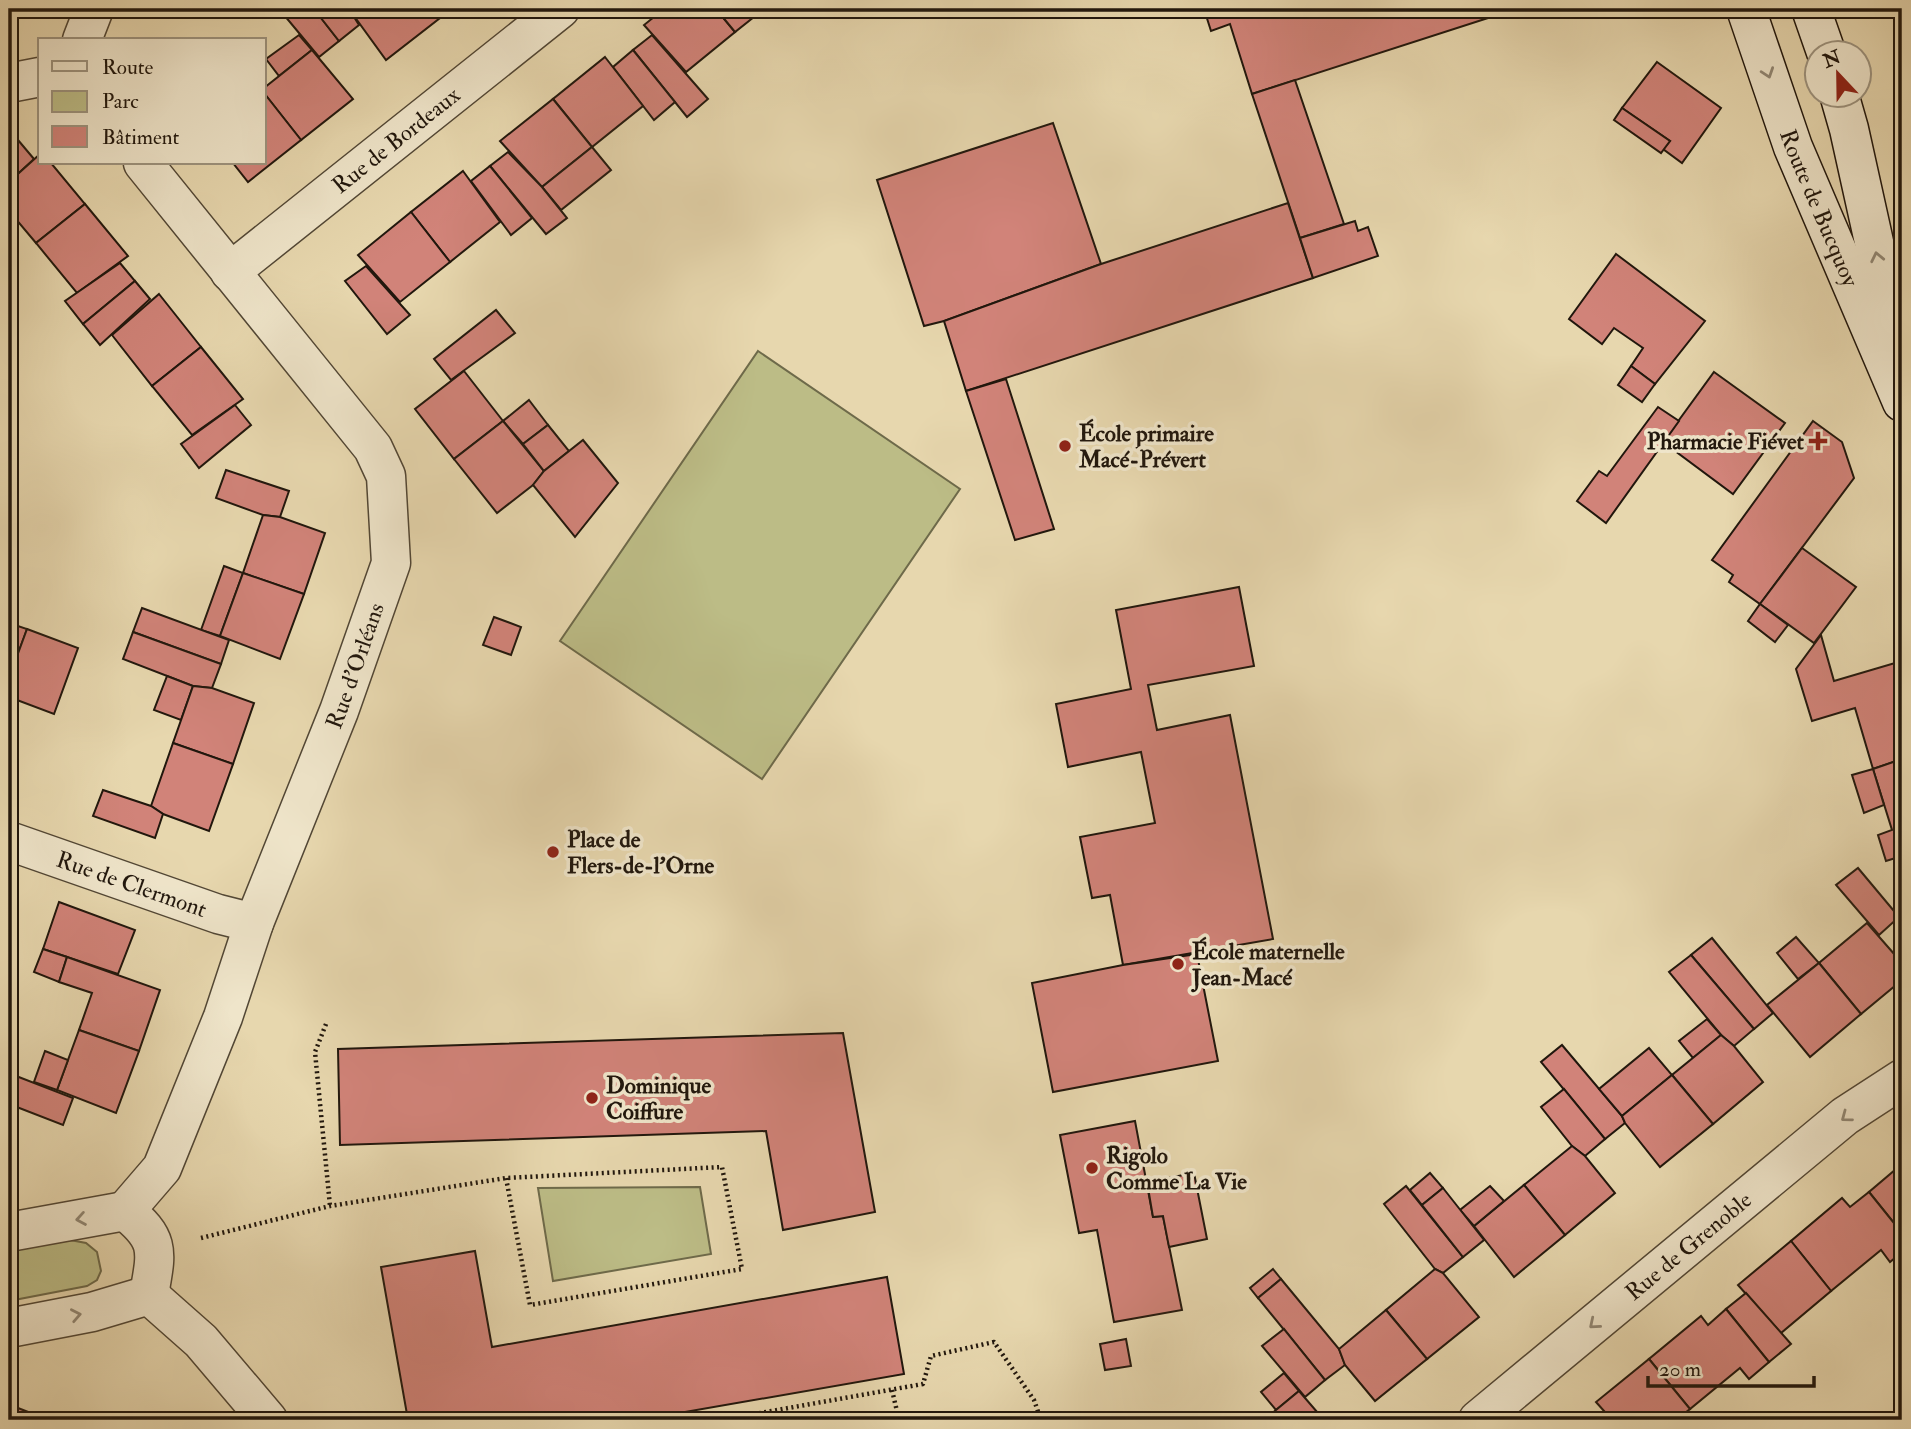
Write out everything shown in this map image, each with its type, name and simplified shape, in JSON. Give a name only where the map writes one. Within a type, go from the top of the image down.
[{"type":"street","points":[[83,38],[94,9]]},
{"type":"street","name":"Rue de Bordeaux","points":[[230,272],[560,9]]},
{"type":"street","name":"Route de Bucquoy","points":[[1746,9],[1793,147],[1902,402]]},
{"type":"street","points":[[1811,9],[1821,38]]},
{"type":"street","points":[[9,83],[38,77]]},
{"type":"street","name":"Route de Bucquoy","points":[[1843,108],[1902,372]]},
{"type":"street","name":"Rue d'Orléans","points":[[125,1211],[162,1168],[223,1017],[254,923],[339,711],[391,563],[386,476],[373,447],[144,164]]},
{"type":"street","name":"Rue de Clermont","points":[[9,841],[218,914],[254,923]]},
{"type":"street","name":"Rue de Grenoble","points":[[1478,1420],[1845,1116],[1902,1079]]},
{"type":"street","points":[[9,1232],[125,1211],[145,1226],[156,1252],[149,1295]]},
{"type":"street","points":[[9,1328],[92,1312],[149,1295]]},
{"type":"street","points":[[149,1295],[201,1341],[268,1420]]},
{"type":"path","points":[[326,1024],[315,1052],[330,1206]]},
{"type":"path","points":[[156,1252],[198,1238],[330,1206],[506,1178],[722,1167],[742,1269],[530,1305],[506,1178]]},
{"type":"path","points":[[721,1420],[923,1384],[931,1356],[994,1342],[1034,1400],[1041,1420]]},
{"type":"path","points":[[892,1390],[899,1420]]},
{"type":"green space","points":[[758,351],[960,489],[762,779],[560,641]]},
{"type":"green space","points":[[700,1187],[711,1254],[553,1281],[538,1188]]},
{"type":"green space","points":[[70,1240],[86,1243],[97,1252],[101,1271],[97,1280],[87,1286],[9,1301],[9,1251]]},
{"type":"building","points":[[279,9],[314,9],[339,41],[319,57]]},
{"type":"building","points":[[314,9],[349,9],[359,25],[339,41]]},
{"type":"building","points":[[349,9],[433,9],[440,18],[386,60]]},
{"type":"building","points":[[664,9],[716,9],[735,32],[686,72],[644,25]]},
{"type":"building","points":[[716,9],[764,9],[735,32]]},
{"type":"building","points":[[1204,9],[1516,9],[1252,94],[1230,24],[1211,31]]},
{"type":"building","points":[[299,35],[312,50],[279,76],[266,59]]},
{"type":"building","points":[[652,35],[708,99],[687,117],[633,50]]},
{"type":"building","points":[[312,50],[353,99],[301,140],[266,96],[266,86]]},
{"type":"building","points":[[633,50],[675,102],[654,120],[613,67]]},
{"type":"building","points":[[605,57],[643,106],[592,147],[553,99]]},
{"type":"building","points":[[1657,62],[1721,108],[1682,163],[1663,149],[1670,141],[1622,108]]},
{"type":"building","points":[[1295,80],[1344,224],[1300,238],[1252,94]]},
{"type":"building","points":[[266,96],[301,140],[248,182],[234,164],[266,164]]},
{"type":"building","points":[[553,99],[592,147],[542,187],[500,141]]},
{"type":"building","points":[[1622,108],[1670,141],[1661,153],[1614,120]]},
{"type":"building","points":[[1053,123],[1101,264],[924,326],[877,180]]},
{"type":"building","points":[[18,140],[34,159],[9,182],[9,148]]},
{"type":"building","points":[[592,147],[611,170],[561,210],[542,187]]},
{"type":"building","points":[[508,152],[567,218],[546,234],[490,166]]},
{"type":"building","points":[[38,156],[38,164],[52,164],[85,204],[36,243],[9,211],[9,182]]},
{"type":"building","points":[[490,166],[532,218],[511,235],[471,181]]},
{"type":"building","points":[[463,171],[500,222],[450,262],[411,212]]},
{"type":"building","points":[[1288,203],[1313,278],[966,391],[944,321],[1101,264]]},
{"type":"building","points":[[85,204],[128,256],[77,293],[36,243]]},
{"type":"building","points":[[411,212],[450,262],[400,302],[358,255]]},
{"type":"building","points":[[1355,221],[1358,231],[1368,227],[1378,256],[1313,278],[1300,238]]},
{"type":"building","points":[[1616,254],[1705,321],[1655,384],[1631,366],[1643,348],[1614,328],[1602,344],[1569,319]]},
{"type":"building","points":[[120,263],[135,281],[83,324],[65,301]]},
{"type":"building","points":[[366,266],[410,315],[387,334],[345,281]]},
{"type":"building","points":[[135,281],[150,299],[100,345],[83,324]]},
{"type":"building","points":[[159,294],[201,347],[152,386],[112,335]]},
{"type":"building","points":[[496,310],[515,333],[451,380],[434,359]]},
{"type":"building","points":[[201,347],[243,399],[192,435],[152,386]]},
{"type":"building","points":[[1631,366],[1655,384],[1642,402],[1618,385]]},
{"type":"building","points":[[464,371],[503,421],[454,459],[415,409]]},
{"type":"building","points":[[1714,372],[1785,423],[1733,494],[1663,442]]},
{"type":"building","points":[[1006,379],[1054,529],[1015,540],[966,391]]},
{"type":"building","points":[[529,400],[548,425],[523,444],[503,421]]},
{"type":"building","points":[[235,405],[251,425],[199,468],[181,444]]},
{"type":"building","points":[[1658,407],[1679,421],[1606,523],[1577,501],[1599,471],[1607,476]]},
{"type":"building","points":[[503,421],[544,471],[533,485],[497,513],[454,459]]},
{"type":"building","points":[[1813,421],[1842,442],[1854,478],[1760,604],[1729,582],[1733,575],[1712,560]]},
{"type":"building","points":[[548,425],[569,451],[544,471],[523,444]]},
{"type":"building","points":[[583,440],[618,483],[575,537],[533,485],[544,471]]},
{"type":"building","points":[[226,470],[289,491],[280,517],[263,515],[216,498]]},
{"type":"building","points":[[263,515],[280,517],[325,533],[304,594],[243,573]]},
{"type":"building","points":[[1802,548],[1856,587],[1814,643],[1760,604]]},
{"type":"building","points":[[224,566],[243,573],[220,636],[201,630]]},
{"type":"building","points":[[243,573],[304,594],[280,659],[220,636]]},
{"type":"building","points":[[1239,587],[1254,666],[1148,685],[1157,730],[1230,715],[1273,939],[1123,965],[1110,895],[1092,898],[1080,837],[1155,823],[1141,752],[1068,767],[1056,704],[1131,689],[1116,610]]},
{"type":"building","points":[[1760,604],[1788,625],[1775,642],[1748,621]]},
{"type":"building","points":[[142,608],[229,640],[221,664],[133,632]]},
{"type":"building","points":[[494,617],[521,627],[511,655],[483,645]]},
{"type":"building","points":[[9,623],[27,629],[9,678]]},
{"type":"building","points":[[27,629],[78,648],[54,714],[9,697],[9,678]]},
{"type":"building","points":[[133,632],[221,664],[212,688],[193,686],[123,659]]},
{"type":"building","points":[[1821,635],[1834,681],[1895,663],[1902,688],[1902,759],[1873,769],[1855,708],[1812,721],[1796,669]]},
{"type":"building","points":[[167,676],[193,686],[181,720],[154,710]]},
{"type":"building","points":[[193,686],[212,688],[254,703],[233,764],[173,743]]},
{"type":"building","points":[[173,743],[233,764],[209,831],[163,814],[151,806]]},
{"type":"building","points":[[1902,759],[1902,856],[1886,861],[1878,835],[1892,830],[1873,769]]},
{"type":"building","points":[[1873,769],[1884,805],[1864,813],[1852,775]]},
{"type":"building","points":[[103,790],[151,806],[163,814],[155,838],[93,816]]},
{"type":"building","points":[[1858,868],[1899,917],[1879,935],[1836,885]]},
{"type":"building","points":[[59,902],[135,930],[118,974],[43,949]]},
{"type":"building","points":[[1867,923],[1902,963],[1902,980],[1861,1014],[1819,963]]},
{"type":"building","points":[[1796,937],[1819,963],[1798,979],[1777,953]]},
{"type":"building","points":[[1712,938],[1773,1013],[1754,1029],[1691,955]]},
{"type":"building","points":[[43,949],[67,957],[59,982],[34,972]]},
{"type":"building","points":[[1197,954],[1218,1061],[1053,1092],[1032,983]]},
{"type":"building","points":[[1691,955],[1754,1029],[1734,1046],[1721,1035],[1669,972]]},
{"type":"building","points":[[67,957],[160,990],[139,1051],[79,1030],[92,993],[59,982]]},
{"type":"building","points":[[1819,963],[1861,1014],[1810,1057],[1767,1005]]},
{"type":"building","points":[[1707,1019],[1721,1035],[1693,1058],[1679,1041]]},
{"type":"building","points":[[79,1030],[139,1051],[116,1113],[57,1090]]},
{"type":"building","points":[[843,1033],[875,1212],[783,1230],[766,1131],[340,1145],[338,1049]]},
{"type":"building","points":[[1721,1035],[1734,1046],[1763,1082],[1713,1124],[1672,1075]]},
{"type":"building","points":[[1562,1045],[1622,1116],[1625,1123],[1605,1139],[1541,1062]]},
{"type":"building","points":[[1649,1048],[1672,1075],[1622,1116],[1599,1089]]},
{"type":"building","points":[[45,1051],[68,1060],[57,1090],[34,1082]]},
{"type":"building","points":[[11,1074],[73,1098],[63,1125],[9,1104]]},
{"type":"building","points":[[1672,1075],[1713,1124],[1660,1167],[1622,1116]]},
{"type":"building","points":[[1564,1089],[1605,1139],[1585,1156],[1572,1146],[1541,1107]]},
{"type":"building","points":[[1135,1121],[1153,1217],[1163,1216],[1182,1310],[1114,1322],[1097,1230],[1079,1233],[1060,1135]]},
{"type":"building","points":[[1572,1146],[1585,1156],[1615,1193],[1565,1235],[1524,1185]]},
{"type":"building","points":[[1902,1164],[1902,1233],[1869,1192]]},
{"type":"building","points":[[1194,1173],[1207,1239],[1169,1247],[1163,1216],[1153,1217],[1147,1182]]},
{"type":"building","points":[[1430,1173],[1443,1188],[1422,1205],[1410,1190]]},
{"type":"building","points":[[1524,1185],[1565,1235],[1514,1277],[1474,1226]]},
{"type":"building","points":[[1406,1186],[1463,1257],[1443,1273],[1435,1269],[1384,1204]]},
{"type":"building","points":[[1490,1186],[1504,1201],[1474,1226],[1460,1210]]},
{"type":"building","points":[[1443,1188],[1484,1240],[1463,1257],[1422,1205]]},
{"type":"building","points":[[1869,1192],[1902,1233],[1902,1252],[1890,1262],[1881,1250],[1831,1291],[1791,1241],[1842,1198],[1850,1207]]},
{"type":"building","points":[[1791,1241],[1831,1291],[1781,1333],[1738,1285]]},
{"type":"building","points":[[475,1251],[492,1347],[887,1277],[904,1374],[639,1420],[408,1420],[381,1267]]},
{"type":"building","points":[[1273,1269],[1281,1279],[1258,1298],[1250,1288]]},
{"type":"building","points":[[1435,1269],[1443,1273],[1479,1317],[1427,1359],[1386,1310]]},
{"type":"building","points":[[1281,1279],[1339,1349],[1345,1365],[1325,1380],[1258,1298]]},
{"type":"building","points":[[1746,1293],[1791,1344],[1769,1362],[1726,1309]]},
{"type":"building","points":[[1726,1309],[1769,1362],[1749,1379],[1740,1368],[1690,1409],[1649,1359],[1701,1316],[1708,1325]]},
{"type":"building","points":[[1386,1310],[1427,1359],[1375,1401],[1345,1365],[1339,1349]]},
{"type":"building","points":[[1284,1329],[1325,1380],[1305,1397],[1262,1346]]},
{"type":"building","points":[[1126,1339],[1131,1366],[1105,1370],[1100,1344]]},
{"type":"building","points":[[1649,1359],[1690,1409],[1676,1420],[1612,1420],[1596,1402]]},
{"type":"building","points":[[1284,1373],[1299,1391],[1276,1410],[1261,1392]]},
{"type":"building","points":[[1299,1391],[1324,1420],[1264,1420],[1276,1410]]},
{"type":"building","points":[[18,1408],[41,1417],[51,1420],[14,1420]]},
{"type":"place","name":"Pharmacie Fiévet","points":[[1818,441]]},
{"type":"place","name":"École primaire Macé-Prévert","points":[[1065,446]]},
{"type":"place","name":"Place de Flers-de-l’Orne","points":[[553,852]]},
{"type":"place","name":"École maternelle Jean-Macé","points":[[1178,964]]},
{"type":"place","name":"Dominique Coiffure","points":[[592,1098]]},
{"type":"place","name":"Rigolo Comme La Vie","points":[[1092,1168]]}]
